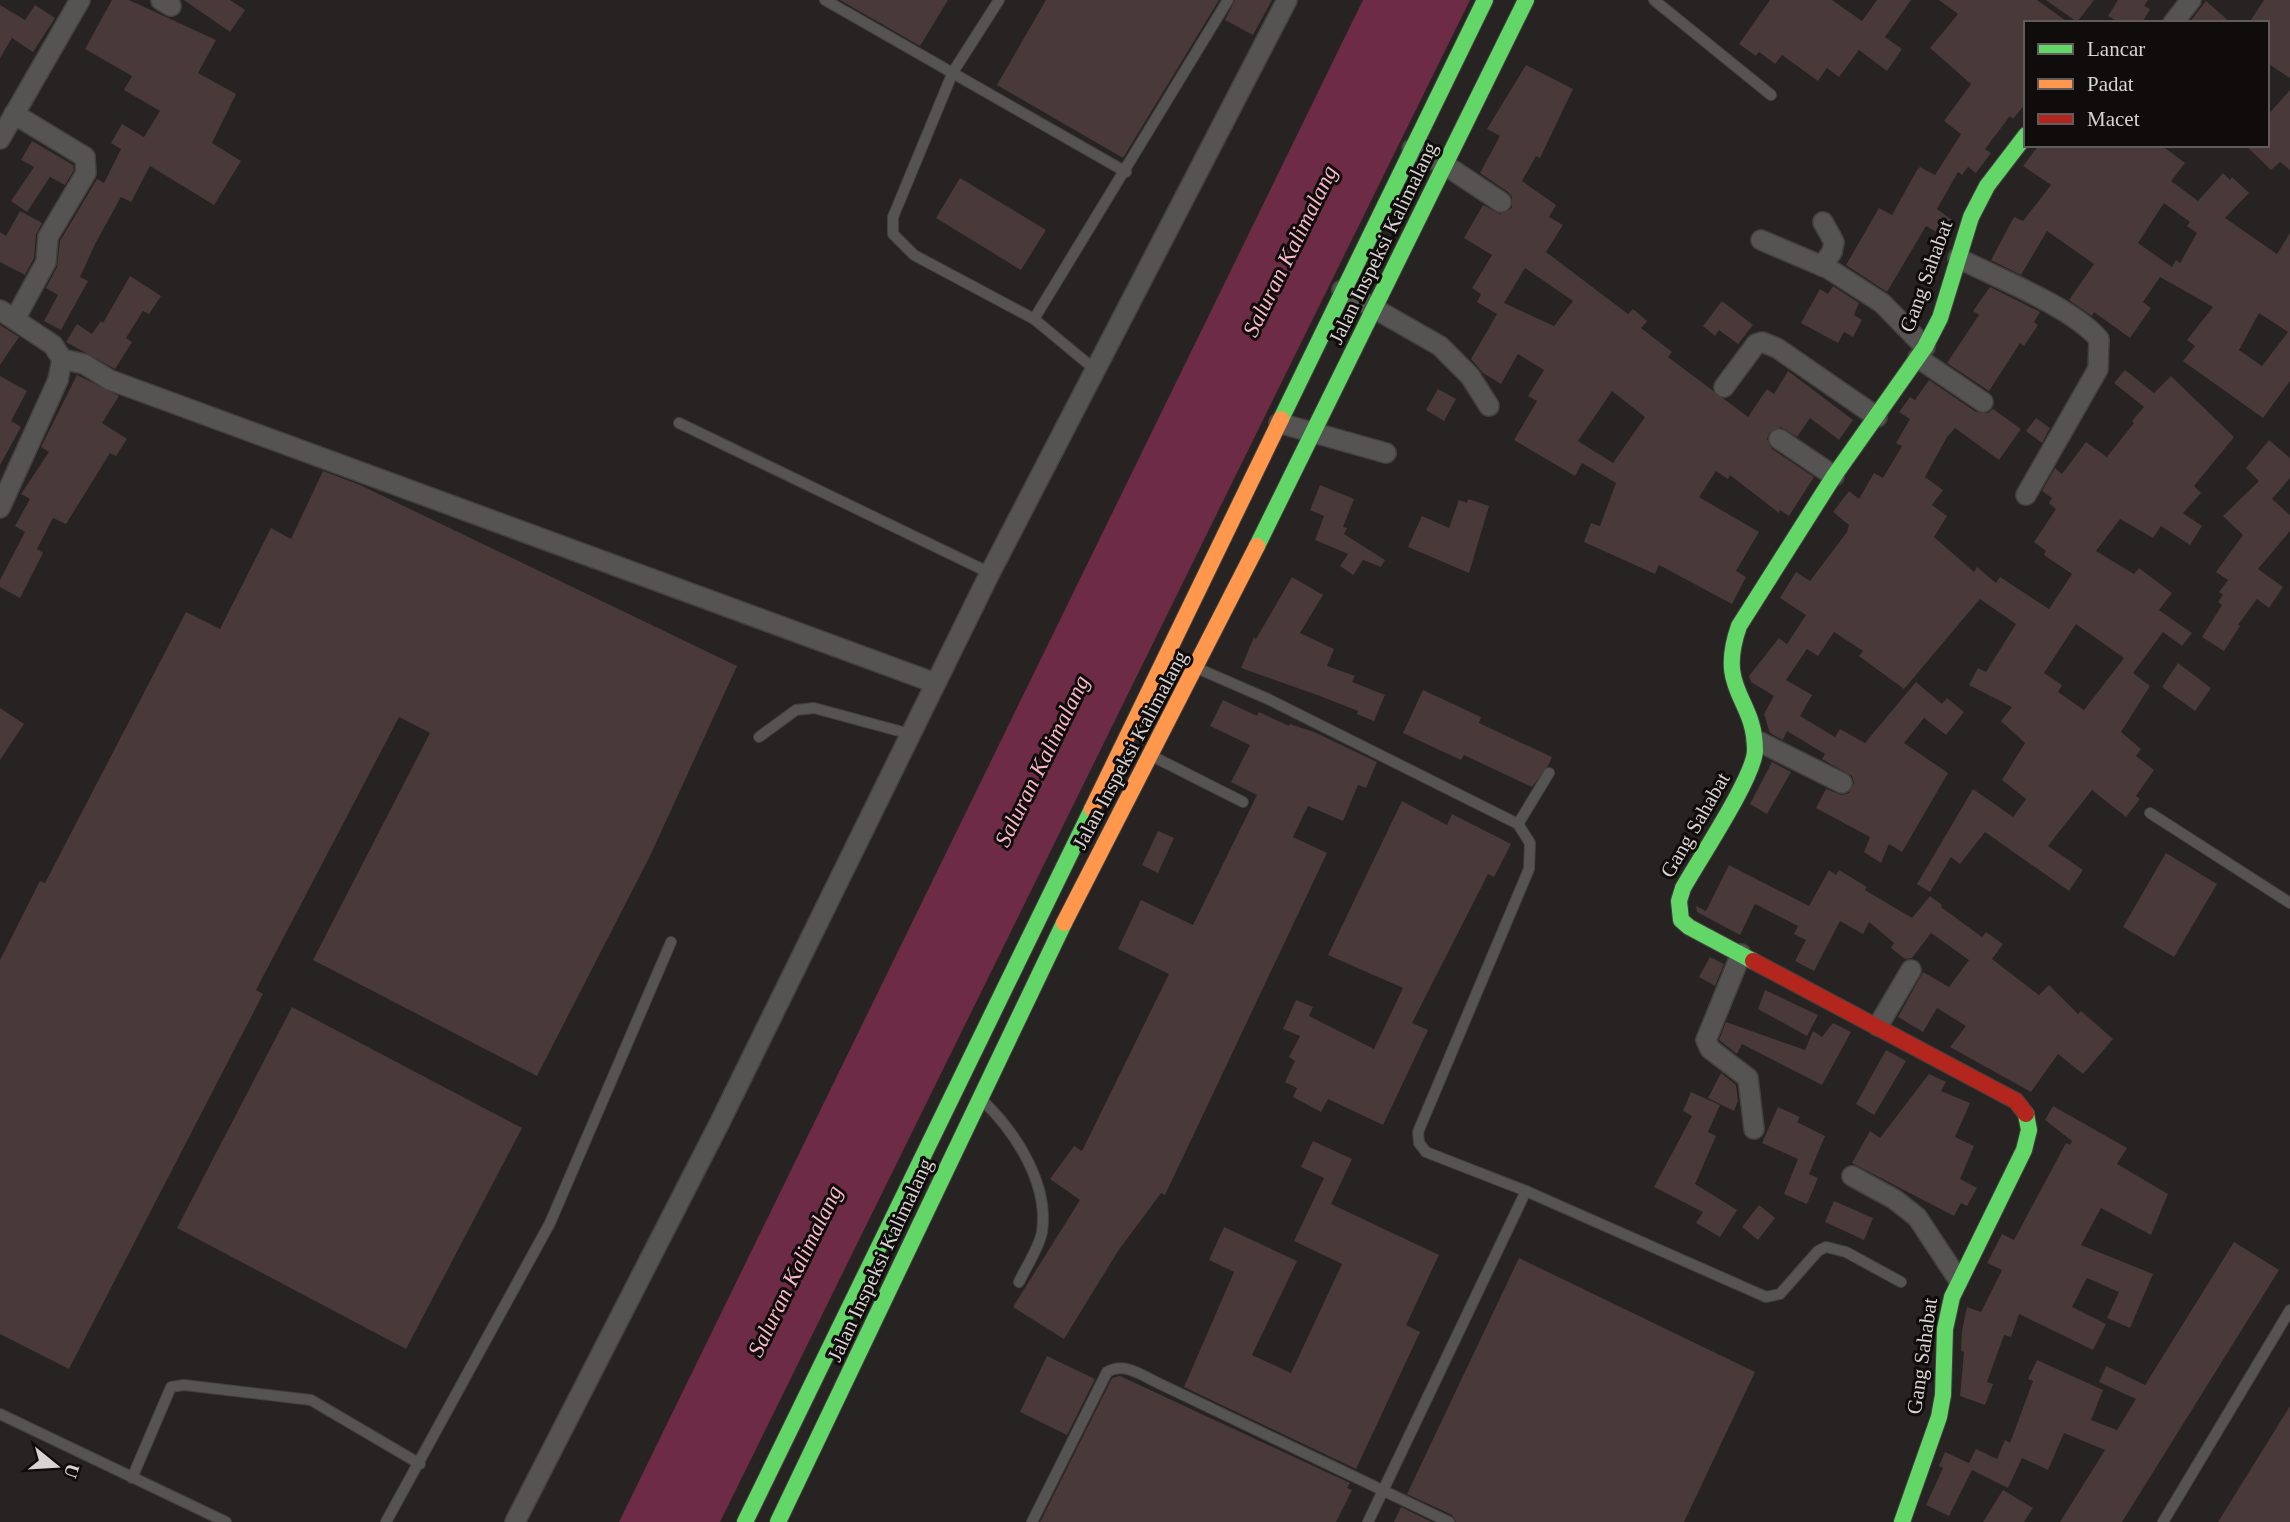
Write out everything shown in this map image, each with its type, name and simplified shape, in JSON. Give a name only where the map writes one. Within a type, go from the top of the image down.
[{"type":"main road","name":"Jalan Inspeksi Kalimalang","points":[[745,1522],[1122,744],[1171,654],[1342,290],[1485,0]]},
{"type":"main road","name":"Jalan Inspeksi Kalimalang","points":[[778,1522],[872,1329],[978,1096],[1191,665],[1313,435],[1526,0]]},
{"type":"main road","name":"Gang Sahabat","points":[[1902,1522],[1939,1417],[1943,1395],[1945,1329],[1958,1279],[2024,1150],[2029,1128],[2028,1117],[2016,1101],[1689,927],[1681,920],[1679,901],[1683,888],[1749,777],[1754,763],[1756,740],[1731,674],[1735,637],[1739,626],[1834,476],[1922,352],[1940,318],[1971,217],[1987,186],[2024,138]]},
{"type":"main road","points":[[844,1315],[872,1329]]},
{"type":"main road","points":[[774,1464],[800,1476]]},
{"type":"street","points":[[0,139],[80,0]]},
{"type":"street","points":[[515,1522],[719,1124],[935,682],[1093,368],[1287,0]]},
{"type":"street","points":[[2175,21],[2191,0]]},
{"type":"street","points":[[0,508],[58,380],[62,359],[53,345],[7,314],[46,262],[48,237],[86,173],[85,157],[79,152],[14,114]]},
{"type":"street","points":[[1412,149],[1445,165],[1501,202]]},
{"type":"street","points":[[1822,266],[1832,252],[1834,242],[1824,222]]},
{"type":"street","points":[[1761,240],[1822,266],[1882,303],[1922,352],[1983,402]]},
{"type":"street","points":[[1958,258],[2069,315],[2089,327],[2099,339],[2098,369],[2026,495]]},
{"type":"street","points":[[1342,290],[1456,359],[1489,406]]},
{"type":"street","points":[[1724,387],[1756,344],[1762,342],[1777,348],[1877,417]]},
{"type":"street","points":[[62,359],[76,360],[110,380],[935,682]]},
{"type":"street","points":[[1279,423],[1313,435],[1387,453]]},
{"type":"street","points":[[1779,439],[1834,476]]},
{"type":"street","points":[[1756,740],[1842,783]]},
{"type":"street","points":[[1741,954],[1706,1041],[1710,1049],[1748,1078],[1754,1129]]},
{"type":"street","points":[[1878,1026],[1911,970]]},
{"type":"street","points":[[1852,1176],[1894,1199],[1917,1217],[1958,1279]]},
{"type":"lane","points":[[825,0],[1125,172]]},
{"type":"lane","points":[[999,0],[953,72],[893,217],[893,234],[914,255],[1034,319],[1093,368]]},
{"type":"lane","points":[[1034,319],[1228,0]]},
{"type":"lane","points":[[1654,0],[1770,95]]},
{"type":"lane","points":[[679,422],[990,573]]},
{"type":"lane","points":[[1191,665],[1268,699],[1518,824],[1530,843],[1528,869],[1418,1132],[1419,1143],[1426,1152],[1526,1191],[1766,1297],[1780,1294],[1818,1251],[1826,1247],[1846,1252],[1900,1282]]},
{"type":"lane","points":[[759,737],[796,710],[814,708],[910,734]]},
{"type":"lane","points":[[1122,744],[1148,754],[1243,802]]},
{"type":"lane","points":[[1518,824],[1549,773]]},
{"type":"lane","points":[[2150,813],[2290,903]]},
{"type":"lane","points":[[386,1522],[550,1223],[671,942]]},
{"type":"lane","points":[[958,1081],[1006,1123],[1033,1174],[1040,1194],[1042,1233],[1019,1282]]},
{"type":"lane","points":[[1368,1522],[1526,1191]]},
{"type":"lane","points":[[2163,1522],[2290,1310]]},
{"type":"lane","points":[[1032,1522],[1107,1372],[1115,1367],[1126,1368],[1449,1522]]},
{"type":"lane","points":[[132,1478],[172,1387],[184,1385],[311,1400],[420,1464]]},
{"type":"lane","points":[[0,1414],[220,1521]]},
{"type":"water","name":"Saluran Kalimalang","points":[[1363,0],[1470,0],[720,1522],[619,1522]]},
{"type":"building","points":[[112,0],[129,0],[216,40],[198,73],[236,94],[212,143],[241,161],[214,205],[150,166],[131,202],[121,197],[96,242],[80,277],[88,281],[61,330],[44,321],[58,295],[46,288],[57,267],[60,241],[97,179],[104,183],[121,149],[111,143],[122,124],[144,137],[160,111],[124,90],[132,76],[85,49]]},
{"type":"building","points":[[184,0],[230,0],[245,10],[230,32]]},
{"type":"building","points":[[840,0],[948,0],[920,46]]},
{"type":"building","points":[[1046,0],[1219,0],[1123,158],[997,85]]},
{"type":"building","points":[[1235,0],[1272,0],[1253,35],[1225,20]]},
{"type":"building","points":[[1770,0],[1832,0],[1862,21],[1877,0],[1911,0],[1885,37],[1902,49],[1887,71],[1859,50],[1839,77],[1827,68],[1818,81],[1782,55],[1775,64],[1759,52],[1756,56],[1739,44]]},
{"type":"building","points":[[1939,0],[2037,0],[2066,21],[2024,21],[2024,105],[2013,119],[2010,116],[1985,149],[1991,153],[1976,173],[1968,167],[1962,175],[1958,172],[1937,209],[1952,220],[1943,236],[1926,226],[1887,292],[1846,265],[1879,208],[1892,215],[1917,170],[1920,167],[1935,175],[1961,134],[1944,121],[1971,84],[1930,48],[1958,14]]},
{"type":"building","points":[[2046,0],[2094,0],[2076,21]]},
{"type":"building","points":[[2118,0],[2148,0],[2144,6],[2150,9],[2143,21],[2117,21],[2108,16]]},
{"type":"building","points":[[2264,0],[2290,0],[2290,78],[2269,64],[2269,21],[2250,21]]},
{"type":"building","points":[[2206,1],[2229,21],[2191,21]]},
{"type":"building","points":[[0,5],[25,20],[35,5],[55,18],[33,52],[12,38],[0,58]]},
{"type":"building","points":[[1526,65],[1573,89],[1540,158],[1536,156],[1522,181],[1556,205],[1549,217],[1563,225],[1546,252],[1628,314],[1633,309],[1647,321],[1641,328],[1672,352],[1668,357],[1748,417],[1767,389],[1774,394],[1788,371],[1853,420],[1839,440],[1810,418],[1797,437],[1781,427],[1769,433],[1767,439],[1772,449],[1814,477],[1789,516],[1780,510],[1779,513],[1730,475],[1728,479],[1716,471],[1699,497],[1759,532],[1736,571],[1746,577],[1732,604],[1659,565],[1655,574],[1584,542],[1591,523],[1600,526],[1616,483],[1582,463],[1575,476],[1514,440],[1537,401],[1528,396],[1544,370],[1518,354],[1501,384],[1483,373],[1471,359],[1497,314],[1477,302],[1481,294],[1472,288],[1492,255],[1464,238],[1483,205],[1500,214],[1512,208],[1512,197],[1508,192],[1480,173],[1500,136],[1487,129]],"holes":[[[1525,268],[1573,301],[1554,326],[1504,303]],[[1612,391],[1645,417],[1613,463],[1578,441]]]},
{"type":"building","points":[[2290,90],[2290,170],[2280,162],[2271,170],[2247,147],[2269,147],[2269,114]]},
{"type":"building","points":[[32,141],[73,165],[74,170],[65,185],[50,177],[27,212],[11,201],[34,167],[21,160]]},
{"type":"building","points":[[2037,147],[2164,147],[2185,163],[2171,181],[2198,201],[2223,173],[2230,180],[2232,177],[2249,193],[2225,218],[2277,254],[2290,233],[2290,381],[2263,418],[2183,361],[2195,346],[2187,340],[2213,307],[2160,277],[2143,302],[2151,308],[2130,338],[2094,312],[2092,316],[2069,300],[2094,264],[2047,231],[2021,275],[1991,260],[2014,217],[2023,221],[2051,185],[2023,166]],"holes":[[[2164,203],[2190,222],[2187,226],[2197,233],[2180,263],[2176,260],[2172,267],[2138,243]],[[2259,313],[2288,332],[2262,366],[2239,350]]]},
{"type":"building","points":[[960,178],[1046,230],[1021,270],[936,218]]},
{"type":"building","points":[[20,211],[42,223],[36,235],[34,258],[25,275],[0,262],[0,232],[6,236]]},
{"type":"building","points":[[130,276],[161,296],[149,314],[143,311],[126,338],[132,342],[115,369],[66,342],[77,324],[92,334],[101,321],[103,323]]},
{"type":"building","points":[[1833,286],[1859,303],[1854,315],[1862,320],[1853,337],[1844,332],[1838,343],[1801,323],[1820,289],[1828,294]]},
{"type":"building","points":[[1990,287],[2040,312],[2034,322],[2038,325],[2024,346],[2020,343],[1989,391],[1947,363],[1979,315],[1973,311]]},
{"type":"building","points":[[1722,301],[1753,325],[1738,344],[1719,330],[1715,336],[1703,326]]},
{"type":"building","points":[[0,325],[19,337],[0,365]]},
{"type":"building","points":[[2125,370],[2154,393],[2171,376],[2234,437],[2194,486],[2201,493],[2183,513],[2202,526],[2190,545],[2161,526],[2153,538],[2120,519],[2096,551],[2134,574],[2139,568],[2172,593],[2159,610],[2192,633],[2182,646],[2163,632],[2133,673],[2150,686],[2121,732],[2141,749],[2136,756],[2154,770],[2136,796],[2140,799],[2126,817],[2092,790],[2048,846],[2083,870],[2069,891],[1985,832],[1960,864],[1951,857],[1930,892],[1917,884],[1973,789],[2013,817],[2026,799],[2002,780],[2025,743],[2001,721],[2012,707],[1969,685],[1978,668],[1986,672],[2016,624],[1980,599],[1904,689],[1859,656],[1863,651],[1834,632],[1818,656],[1807,649],[1786,680],[1812,695],[1800,716],[1835,737],[1840,729],[1865,743],[1916,682],[1942,704],[1947,698],[1964,712],[1946,735],[1924,718],[1904,743],[1948,773],[1902,852],[1889,844],[1881,863],[1864,852],[1870,837],[1816,808],[1826,789],[1842,795],[1849,793],[1854,783],[1852,776],[1822,759],[1825,754],[1787,731],[1783,740],[1770,733],[1764,714],[1774,696],[1751,682],[1749,676],[1779,638],[1787,644],[1806,615],[1780,598],[1796,572],[1810,581],[1847,532],[1849,525],[1833,512],[1849,491],[1859,499],[1874,473],[1883,478],[1902,446],[1896,443],[1910,419],[1899,412],[1910,397],[1915,400],[1929,380],[1976,412],[1988,413],[1993,409],[2021,429],[1999,460],[1955,428],[1947,437],[1925,477],[1943,490],[1932,505],[1947,516],[1934,537],[1974,572],[1977,567],[1996,583],[2000,577],[2049,609],[2072,574],[2044,555],[2046,551],[2034,542],[2056,509],[2049,503],[2052,498],[2042,491],[2055,468],[2062,474],[2086,442],[2107,457],[2134,423],[2132,421],[2144,407],[2114,383]],"holes":[[[2076,624],[2124,658],[2084,710],[2058,692],[2062,685],[2044,673]]]},
{"type":"building","points":[[77,375],[119,396],[102,423],[127,439],[116,456],[110,453],[66,524],[53,518],[37,549],[43,553],[20,598],[0,587],[0,580],[25,532],[15,526],[30,499],[21,494],[49,452],[41,447]]},
{"type":"building","points":[[0,376],[27,391],[11,421],[21,427],[0,465]]},
{"type":"building","points":[[1438,389],[1456,399],[1444,421],[1426,410]]},
{"type":"building","points":[[2036,418],[2050,428],[2042,443],[2026,431]]},
{"type":"building","points":[[2269,440],[2290,458],[2290,478],[2272,499],[2290,515],[2290,531],[2258,569],[2283,587],[2269,608],[2257,599],[2238,625],[2240,626],[2224,651],[2202,637],[2222,605],[2218,602],[2223,595],[2219,592],[2228,580],[2216,572],[2243,535],[2223,516],[2259,481],[2246,468]]},
{"type":"building","points":[[323,471],[360,485],[737,666],[650,856],[537,1076],[313,960],[430,733],[399,717],[256,990],[263,994],[69,1369],[0,1334],[0,960],[40,881],[45,883],[186,612],[220,629],[271,528],[291,539]]},
{"type":"building","points":[[1320,485],[1354,499],[1343,527],[1347,528],[1344,534],[1385,560],[1381,567],[1363,560],[1353,575],[1340,566],[1348,554],[1315,540],[1324,516],[1310,510]]},
{"type":"building","points":[[1468,499],[1489,506],[1469,573],[1408,547],[1422,516],[1449,528],[1459,500],[1467,503]]},
{"type":"building","points":[[1292,577],[1323,595],[1300,633],[1334,649],[1327,666],[1355,676],[1352,682],[1385,695],[1374,721],[1357,714],[1358,711],[1241,668],[1254,637],[1256,639]]},
{"type":"building","points":[[2178,663],[2211,688],[2195,711],[2162,687]]},
{"type":"building","points":[[1423,690],[1481,717],[1479,723],[1552,757],[1548,766],[1532,787],[1464,755],[1461,760],[1403,733]]},
{"type":"building","points":[[1223,700],[1257,716],[1259,712],[1289,726],[1290,724],[1314,732],[1377,762],[1366,788],[1358,785],[1343,821],[1308,806],[1293,837],[1327,853],[1165,1195],[1161,1193],[1118,1251],[1064,1339],[1013,1307],[1080,1200],[1050,1179],[1074,1146],[1082,1151],[1169,974],[1118,949],[1141,900],[1193,925],[1257,795],[1231,782],[1250,745],[1210,726]]},
{"type":"building","points":[[0,708],[24,724],[0,760]]},
{"type":"building","points":[[1772,762],[1791,772],[1767,814],[1750,804]]},
{"type":"building","points":[[1402,801],[1447,825],[1452,814],[1511,844],[1494,877],[1488,874],[1412,1023],[1428,1030],[1383,1125],[1328,1099],[1321,1112],[1293,1097],[1297,1088],[1285,1082],[1295,1061],[1289,1057],[1300,1036],[1283,1029],[1296,1000],[1313,1007],[1309,1016],[1374,1049],[1403,988],[1328,955]]},
{"type":"building","points":[[1158,831],[1174,838],[1158,873],[1142,865]]},
{"type":"building","points":[[2166,853],[2217,884],[2174,957],[2123,927]]},
{"type":"building","points":[[1729,865],[1809,906],[1829,870],[1836,875],[1839,870],[1867,887],[1865,890],[1912,918],[1930,896],[1982,937],[1986,932],[2003,944],[1992,959],[2039,995],[2049,985],[2078,1014],[2081,1011],[2113,1039],[2083,1074],[2058,1054],[2031,1092],[1950,1047],[1966,1026],[1937,1008],[1923,1032],[1898,1017],[1923,972],[1949,987],[1969,960],[1931,933],[1912,958],[1905,959],[1891,948],[1894,943],[1869,922],[1863,934],[1840,921],[1814,971],[1795,961],[1806,940],[1794,934],[1798,926],[1755,904],[1740,935],[1697,912],[1696,906],[1706,911]]},
{"type":"building","points":[[1710,957],[1724,964],[1715,986],[1699,977]]},
{"type":"building","points":[[1765,990],[1818,1015],[1807,1036],[1758,1009]]},
{"type":"building","points":[[292,1007],[522,1128],[406,1349],[177,1228]]},
{"type":"building","points":[[1726,1022],[1805,1050],[1813,1031],[1822,1037],[1833,1023],[1851,1032],[1822,1085],[1742,1044],[1737,1054],[1719,1040]]},
{"type":"building","points":[[1886,1050],[1906,1061],[1874,1115],[1856,1104]]},
{"type":"building","points":[[1721,1073],[1736,1085],[1738,1101],[1734,1111],[1708,1098]]},
{"type":"building","points":[[1929,1074],[1946,1082],[1941,1091],[1970,1103],[1955,1137],[1974,1146],[1960,1179],[1977,1188],[1967,1206],[1961,1203],[1954,1216],[1852,1163],[1870,1131],[1880,1138]]},
{"type":"building","points":[[1691,1092],[1720,1105],[1708,1132],[1716,1136],[1695,1184],[1737,1210],[1720,1237],[1696,1223],[1703,1212],[1654,1187],[1692,1116],[1683,1111]]},
{"type":"building","points":[[2053,1106],[2127,1148],[2117,1164],[2168,1194],[2151,1235],[2101,1208],[2081,1245],[2153,1274],[2130,1328],[2107,1318],[2119,1292],[2087,1278],[2072,1307],[2106,1324],[2093,1350],[2019,1314],[2011,1337],[2004,1335],[1987,1382],[1993,1384],[1985,1405],[1960,1396],[1964,1352],[1961,1351],[1962,1331],[1967,1307],[1981,1312],[2002,1270],[1987,1263],[2002,1234],[2014,1240],[2066,1143],[2070,1145],[2072,1141],[2045,1120]]},
{"type":"building","points":[[1778,1107],[1800,1117],[1797,1122],[1825,1136],[1809,1174],[1818,1178],[1807,1204],[1784,1194],[1798,1159],[1762,1143]]},
{"type":"building","points":[[1313,1141],[1352,1159],[1331,1204],[1439,1255],[1406,1325],[1420,1332],[1356,1469],[1184,1387],[1234,1272],[1209,1260],[1224,1227],[1297,1261],[1252,1355],[1291,1373],[1342,1264],[1294,1241],[1324,1178],[1301,1167]]},
{"type":"building","points":[[1834,1201],[1873,1218],[1864,1240],[1825,1222]]},
{"type":"building","points":[[1759,1205],[1775,1218],[1758,1240],[1742,1227]]},
{"type":"building","points":[[2234,1242],[2279,1270],[2122,1522],[2060,1522],[2105,1450],[2064,1433],[2048,1470],[2022,1458],[2008,1488],[1972,1470],[1949,1516],[1926,1505],[1943,1468],[1939,1466],[1945,1452],[1969,1463],[1976,1449],[1997,1459],[2005,1440],[2010,1443],[2033,1381],[2028,1379],[2037,1360],[2103,1390],[2091,1420],[2117,1430],[2136,1399],[2099,1382],[2106,1366],[2145,1385]]},
{"type":"building","points":[[1519,1258],[1755,1372],[1684,1522],[1456,1522],[1452,1515],[1407,1494]]},
{"type":"building","points":[[1047,1356],[1095,1379],[1067,1435],[1020,1412]]},
{"type":"building","points":[[1120,1376],[1350,1483],[1347,1488],[1352,1490],[1336,1522],[1040,1522],[1112,1378]]},
{"type":"building","points":[[2290,1406],[2290,1522],[2218,1522]]},
{"type":"building","points":[[2003,1490],[2033,1508],[2024,1522],[1983,1522]]},
{"type":"building","points":[[1401,1507],[1432,1522],[1394,1522]]},
{"type":"traffic: fast","points":[[1281,419],[1485,0]]},
{"type":"traffic: fast","points":[[1257,546],[1526,0]]},
{"type":"traffic: fast","points":[[1753,961],[1689,927],[1681,920],[1679,901],[1683,888],[1725,819],[1753,762],[1753,732],[1734,680],[1732,665],[1739,626],[1834,476],[1925,347],[1940,318],[1971,217],[1987,186],[2024,138]]},
{"type":"traffic: fast","points":[[745,1522],[1092,809]]},
{"type":"traffic: fast","points":[[778,1522],[1064,923]]},
{"type":"traffic: fast","points":[[1902,1522],[1939,1417],[1943,1395],[1945,1329],[1952,1297],[2024,1150],[2029,1130],[2026,1114]]},
{"type":"traffic: slow","points":[[1092,809],[1281,419]]},
{"type":"traffic: slow","points":[[1064,923],[1257,546]]},
{"type":"traffic: jam","points":[[1753,961],[2016,1101],[2026,1114]]}]
